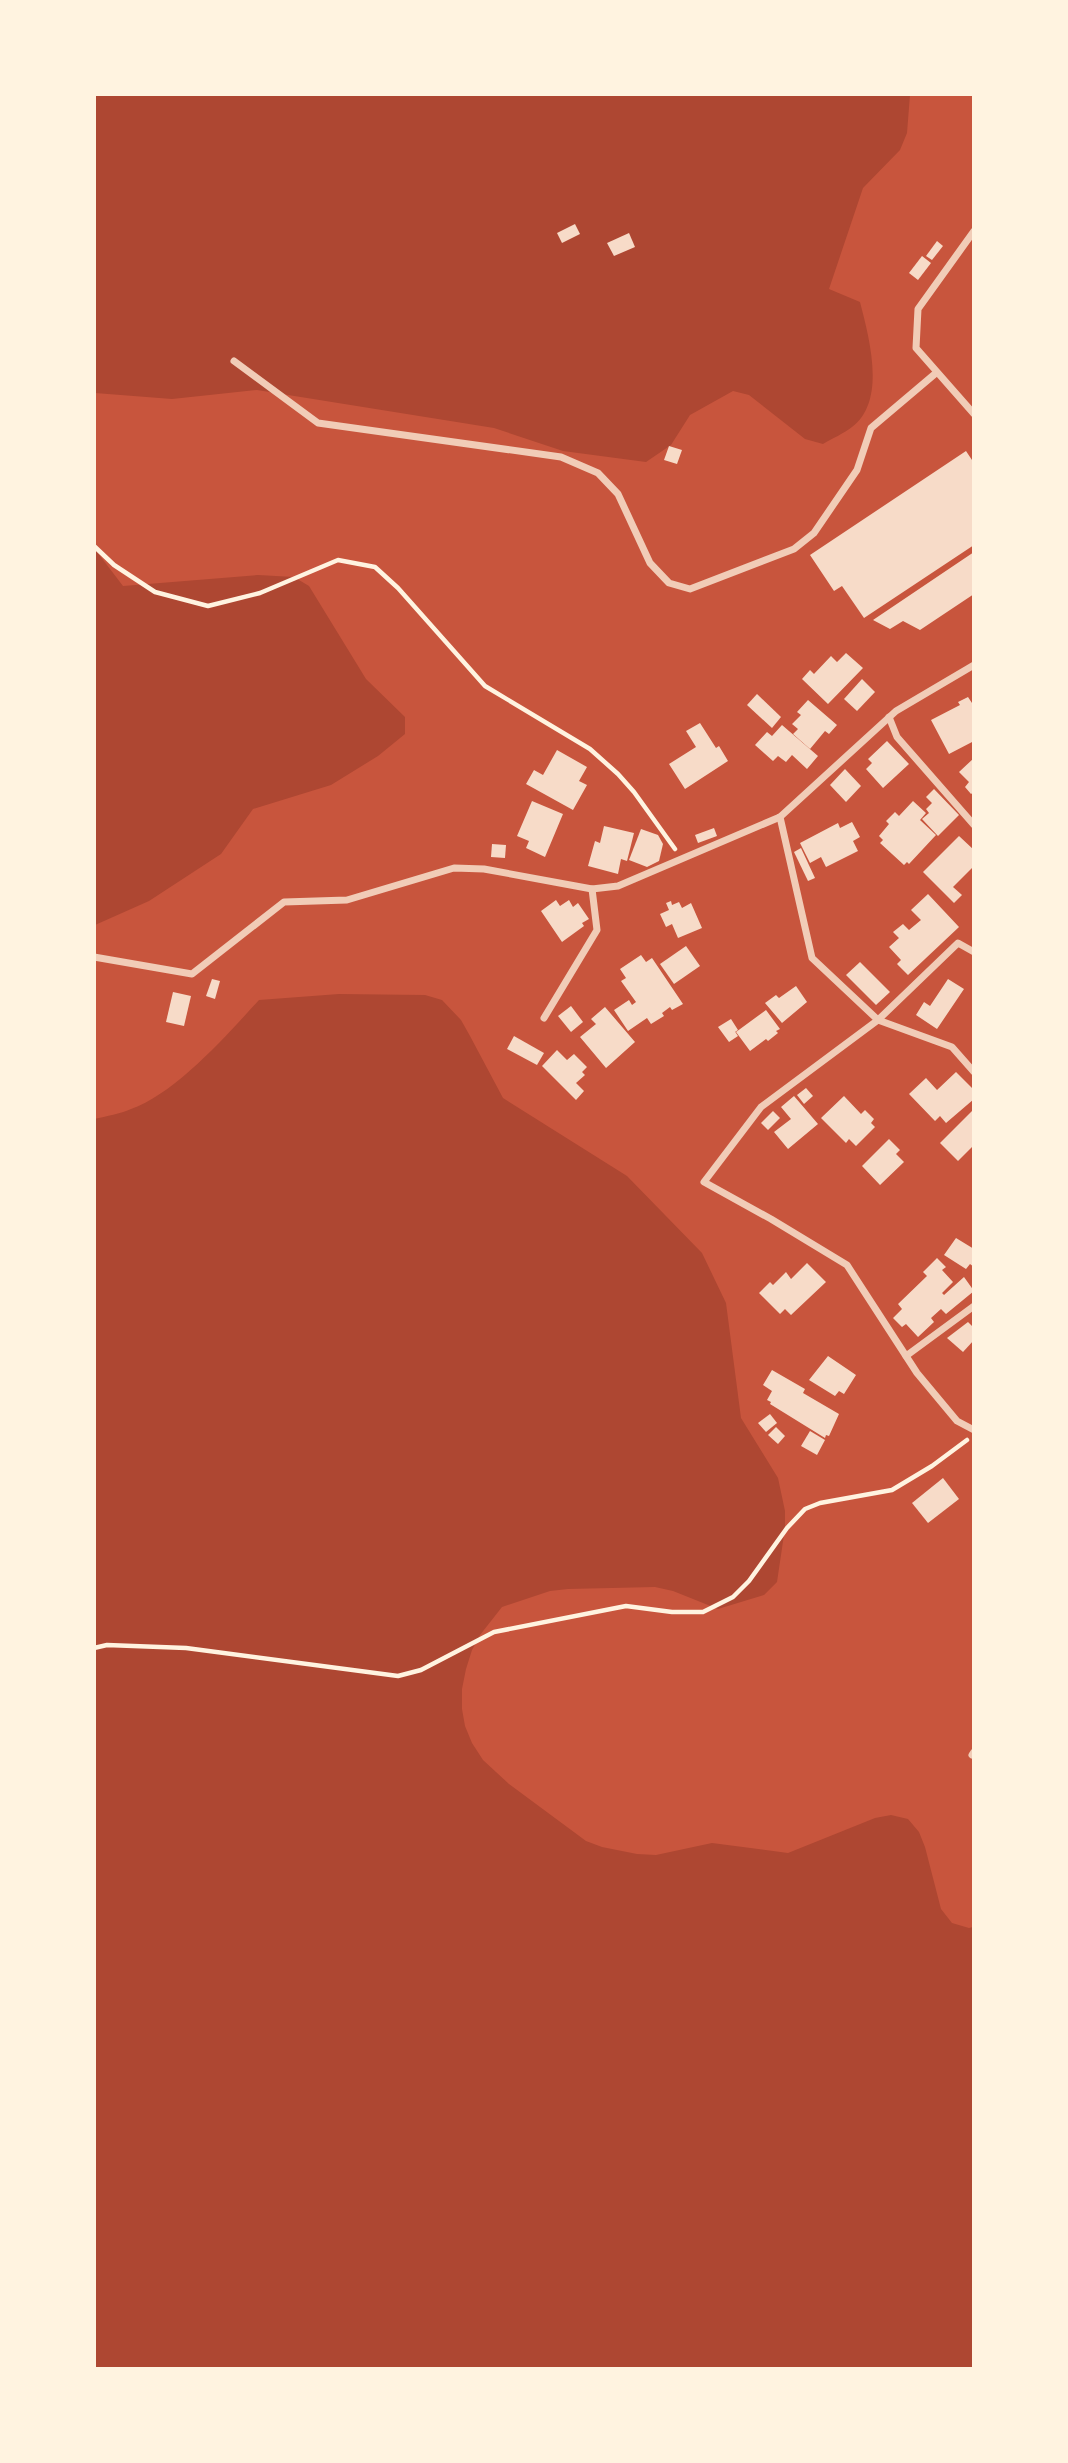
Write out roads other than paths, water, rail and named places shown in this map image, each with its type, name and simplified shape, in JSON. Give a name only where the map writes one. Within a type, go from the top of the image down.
[{"type":"street","points":[[974,231],[918,309],[916,348],[974,414]]},
{"type":"street","points":[[234,361],[318,423],[561,457],[598,473],[618,494],[650,563],[669,583],[690,589],[794,549],[814,533],[857,470],[871,428],[936,373]]},
{"type":"street","points":[[94,957],[192,974],[284,902],[347,900],[454,868],[484,869],[592,889],[618,886],[780,817],[896,711],[974,665]]},
{"type":"street","points":[[889,718],[897,737],[974,825]]},
{"type":"street","points":[[780,817],[812,958],[878,1020],[952,1047],[974,1072]]},
{"type":"street","points":[[544,1018],[597,930],[592,889]]},
{"type":"street","points":[[974,952],[958,943],[878,1020],[761,1107],[704,1182],[847,1265],[917,1373],[957,1420],[974,1430]]},
{"type":"street","points":[[905,1356],[974,1306]]}]
